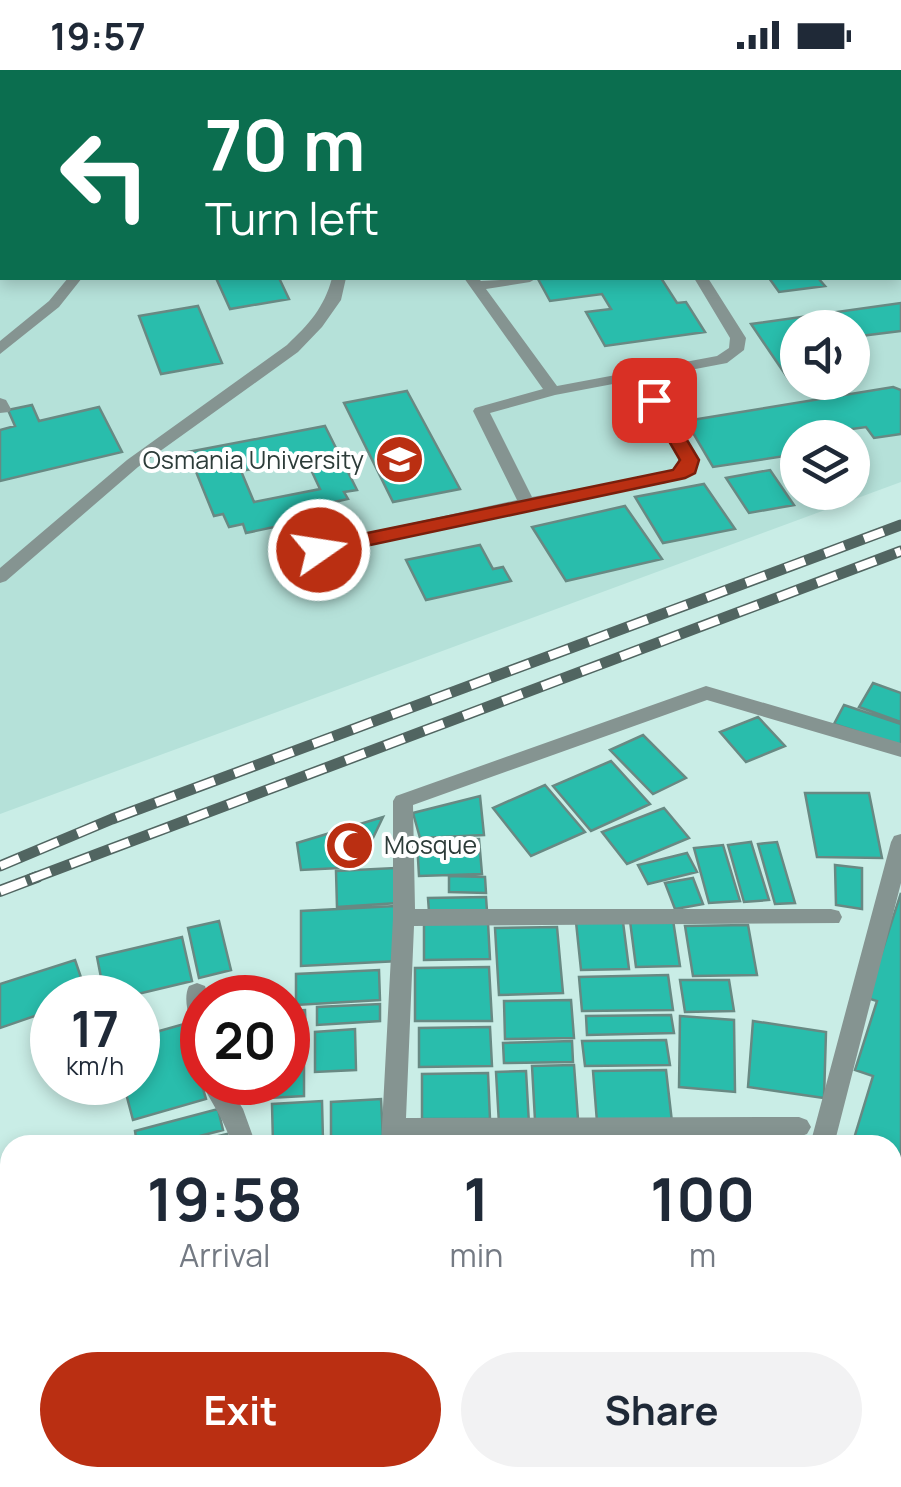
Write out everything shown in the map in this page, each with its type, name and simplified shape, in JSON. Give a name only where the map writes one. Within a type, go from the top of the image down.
[{"type":"street","points":[[0,349],[47,312],[73,280]]},
{"type":"street","points":[[0,577],[150,449],[268,370],[321,318],[340,290],[339,280]]},
{"type":"street","points":[[474,282],[502,280]]},
{"type":"street","points":[[527,503],[480,414],[488,408],[553,392],[722,360],[736,350],[738,338],[702,280]]},
{"type":"street","points":[[474,282],[553,392]]},
{"type":"street","points":[[284,557],[527,503],[666,478],[688,469],[685,450],[638,375]]},
{"type":"street","points":[[393,1135],[404,918],[403,801],[706,692],[901,750]]},
{"type":"street","points":[[825,1135],[901,842]]},
{"type":"street","points":[[404,918],[830,917]]},
{"type":"street","points":[[228,1105],[241,1135]]},
{"type":"street","points":[[474,1135],[798,1127]]},
{"type":"shaded area","name":"Osmania University","points":[[0,280],[901,280],[901,482],[870,493],[870,420],[780,420],[780,510],[825,510],[0,814]]},
{"type":"building","points":[[217,280],[280,280],[289,299],[230,309]]},
{"type":"building","points":[[539,280],[662,280],[677,303],[686,302],[705,332],[605,346],[586,312],[611,309],[602,294],[550,301]]},
{"type":"building","points":[[770,280],[820,280],[825,286],[779,292]]},
{"type":"building","points":[[901,303],[901,331],[870,335],[870,310],[851,310]]},
{"type":"building","points":[[198,306],[222,363],[161,374],[139,316]]},
{"type":"building","points":[[780,320],[780,367],[751,324]]},
{"type":"building","points":[[893,387],[901,390],[901,434],[874,438],[870,420],[780,420],[780,457],[713,467],[686,421],[814,400],[870,400],[870,391]]},
{"type":"building","points":[[407,391],[460,489],[393,502],[344,403]]},
{"type":"building","points":[[32,405],[39,421],[99,407],[122,452],[0,481],[0,430],[15,426],[8,410]]},
{"type":"building","points":[[325,426],[357,490],[344,492],[348,499],[330,503],[335,514],[246,533],[243,524],[229,527],[223,514],[214,516],[188,452]],"holes":[[[306,459],[320,489],[254,502],[241,471]]]},
{"type":"building","points":[[770,470],[780,485],[780,507],[749,513],[726,478]]},
{"type":"building","points":[[704,484],[735,529],[663,543],[635,497]]},
{"type":"building","points":[[625,506],[662,559],[566,581],[532,527]]},
{"type":"building","points":[[480,545],[493,569],[503,567],[511,581],[426,600],[406,560]]},
{"type":"building","points":[[873,683],[901,693],[901,722],[859,707]]},
{"type":"building","points":[[844,705],[901,724],[901,746],[834,724]]},
{"type":"building","points":[[758,717],[785,746],[746,762],[720,732]]},
{"type":"building","points":[[643,735],[686,778],[653,794],[610,750]]},
{"type":"building","points":[[611,761],[650,804],[591,831],[553,786]]},
{"type":"building","points":[[545,785],[585,832],[531,856],[493,808]]},
{"type":"building","points":[[805,793],[869,793],[882,858],[817,857]]},
{"type":"building","points":[[480,796],[484,835],[420,838],[413,813]]},
{"type":"building","points":[[664,808],[689,838],[627,864],[602,832]]},
{"type":"building","points":[[383,817],[359,867],[301,870],[297,843]]},
{"type":"building","points":[[479,839],[482,874],[419,876],[417,841]]},
{"type":"building","points":[[751,842],[769,900],[744,902],[728,845]]},
{"type":"building","points":[[777,842],[795,903],[775,904],[758,844]]},
{"type":"building","points":[[723,845],[740,901],[709,903],[694,848]]},
{"type":"building","points":[[687,853],[697,872],[648,884],[638,865]]},
{"type":"building","points":[[835,865],[862,868],[862,909],[836,905]]},
{"type":"building","points":[[395,868],[398,903],[337,907],[336,871]]},
{"type":"building","points":[[449,876],[485,877],[486,893],[449,892]]},
{"type":"building","points":[[693,878],[703,904],[675,909],[665,883]]},
{"type":"building","points":[[901,893],[901,1135],[855,1135],[873,1076],[855,1070],[877,1001],[867,998]]},
{"type":"building","points":[[486,897],[487,911],[429,912],[428,898]]},
{"type":"building","points":[[395,906],[399,961],[301,966],[301,911]]},
{"type":"building","points":[[673,920],[680,966],[636,967],[630,921]]},
{"type":"building","points":[[219,921],[231,970],[198,975],[188,928]]},
{"type":"building","points":[[576,922],[623,922],[629,969],[581,970]]},
{"type":"building","points":[[488,923],[490,959],[424,960],[424,924]]},
{"type":"building","points":[[748,925],[757,975],[693,976],[685,926]]},
{"type":"building","points":[[557,927],[563,993],[499,995],[495,928]]},
{"type":"building","points":[[182,937],[191,975],[180,975],[180,984],[160,989],[160,975],[101,975],[97,957]]},
{"type":"building","points":[[75,960],[80,975],[30,975],[30,1018],[0,1028],[0,984]]},
{"type":"building","points":[[489,967],[492,1021],[415,1021],[415,968]]},
{"type":"building","points":[[379,970],[380,1000],[310,1004],[310,975],[296,974]]},
{"type":"building","points":[[668,975],[673,1010],[582,1011],[579,977]]},
{"type":"building","points":[[680,980],[729,980],[734,1011],[685,1012]]},
{"type":"building","points":[[571,1000],[574,1038],[505,1039],[504,1001]]},
{"type":"building","points":[[380,1004],[380,1021],[317,1025],[317,1007]]},
{"type":"building","points":[[671,1015],[674,1033],[587,1035],[586,1016]]},
{"type":"building","points":[[680,1016],[734,1020],[735,1092],[679,1087]]},
{"type":"building","points":[[753,1021],[826,1032],[824,1098],[748,1087]]},
{"type":"building","points":[[180,1025],[180,1105],[185,1105],[133,1120],[129,1105],[160,1105],[160,1031]]},
{"type":"building","points":[[490,1027],[492,1066],[419,1067],[419,1028]]},
{"type":"building","points":[[355,1029],[356,1070],[315,1072],[315,1032]]},
{"type":"building","points":[[666,1040],[670,1065],[585,1066],[582,1041]]},
{"type":"building","points":[[572,1041],[573,1062],[504,1063],[503,1043]]},
{"type":"building","points":[[574,1065],[578,1119],[535,1120],[532,1066]]},
{"type":"building","points":[[666,1070],[672,1122],[597,1122],[593,1071]]},
{"type":"building","points":[[526,1071],[529,1124],[499,1124],[496,1072]]},
{"type":"building","points":[[488,1073],[490,1119],[422,1119],[422,1074]]},
{"type":"building","points":[[381,1099],[383,1135],[331,1135],[331,1102]]},
{"type":"building","points":[[322,1101],[323,1135],[273,1135],[272,1105],[310,1105],[310,1102]]},
{"type":"building","points":[[218,1109],[223,1130],[204,1135],[136,1135],[135,1131]]},
{"type":"building","points":[[625,1128],[661,1128],[662,1135],[626,1135]]},
{"type":"building","points":[[497,1133],[497,1135],[413,1135]]},
{"type":"building","points":[[617,1133],[617,1135],[563,1135]]},
{"type":"railway","points":[[0,866],[112,819],[901,525]]},
{"type":"railway","points":[[31,879],[901,551]]},
{"type":"railway","points":[[0,891],[37,877]]},
{"type":"place","name":"Osmania University","points":[[399,460]]},
{"type":"place","name":"Mosque","points":[[349,845]]},
{"type":"route","points":[[319,550],[678,474],[688,469],[689,460],[654,400]]}]
